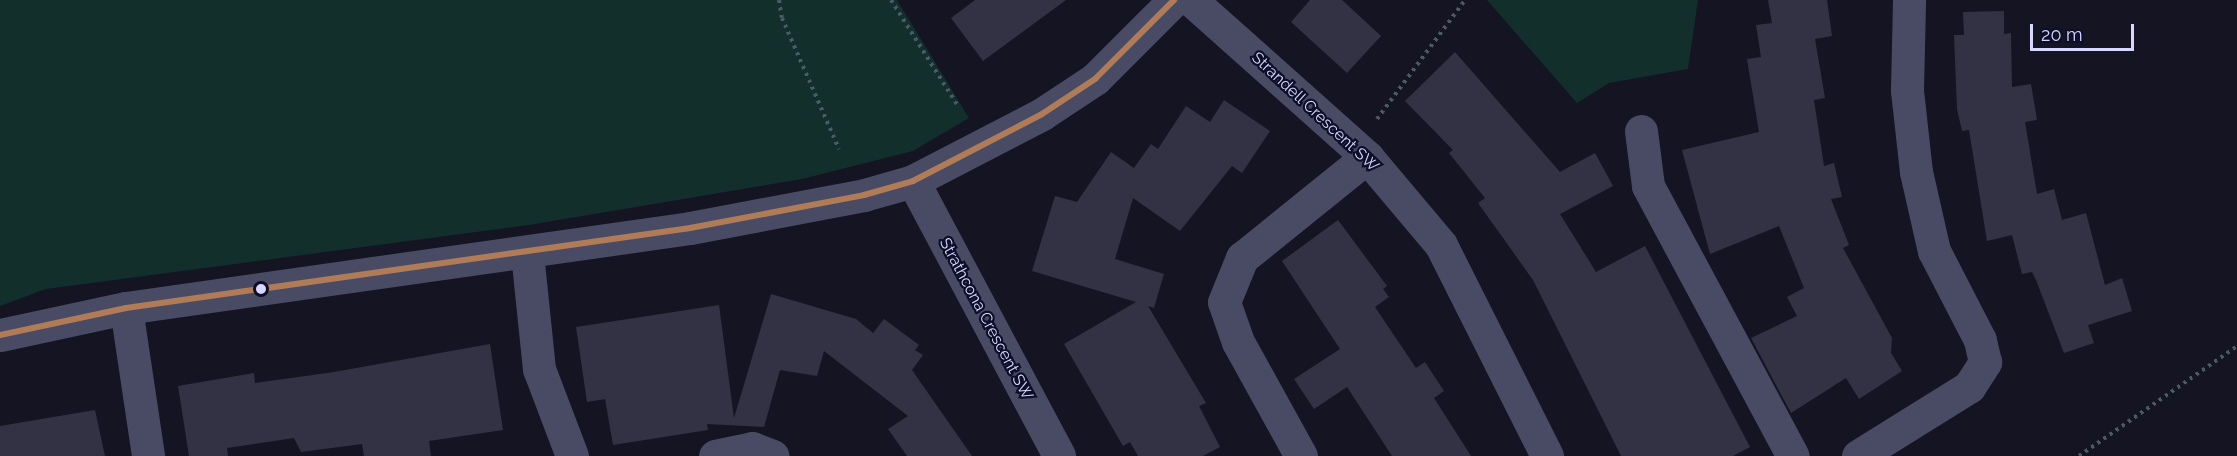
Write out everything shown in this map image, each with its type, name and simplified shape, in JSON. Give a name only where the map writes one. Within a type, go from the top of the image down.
[{"type":"street","points":[[0,335],[126,308],[527,253],[792,211],[913,181],[980,150],[1095,79],[1174,0]]},
{"type":"street","name":"Strandell Crescent SW","points":[[1191,0],[1366,157],[1441,245],[1547,456]]},
{"type":"street","points":[[1858,456],[1969,387],[1985,362],[1980,340],[1934,251],[1916,172],[1906,90],[1909,0]]},
{"type":"street","points":[[1641,131],[1648,186],[1793,456]]},
{"type":"street","points":[[1301,456],[1238,342],[1224,302],[1242,258],[1366,157]]},
{"type":"street","name":"Strathcona Crescent SW","points":[[913,181],[1059,456]]},
{"type":"street","points":[[527,253],[539,369],[572,456]]},
{"type":"street","points":[[126,308],[148,456]]},
{"type":"street","points":[[716,456],[752,448],[773,456]]},
{"type":"path","points":[[779,0],[782,18],[839,149]]},
{"type":"path","points":[[891,0],[958,106]]},
{"type":"path","points":[[1366,157],[1373,125],[1465,0]]},
{"type":"path","points":[[2079,456],[2237,346]]},
{"type":"green space","points":[[0,0],[897,0],[969,118],[913,151],[802,179],[529,225],[46,289],[0,306]]},
{"type":"green space","points":[[1487,0],[1698,0],[1688,69],[1609,83],[1577,103]]},
{"type":"building","points":[[975,0],[1066,0],[983,61],[951,18]]},
{"type":"building","points":[[1310,0],[1342,0],[1381,36],[1347,73],[1291,22]]},
{"type":"building","points":[[1768,0],[1827,0],[1832,36],[1815,39],[1825,98],[1814,100],[1824,166],[1834,163],[1842,197],[1831,199],[1849,245],[1843,248],[1892,338],[1891,353],[1902,371],[1859,399],[1846,378],[1791,413],[1751,338],[1797,316],[1787,297],[1804,288],[1779,226],[1710,254],[1682,150],[1759,132],[1747,59],[1761,57],[1756,25],[1772,23]]},
{"type":"building","points":[[2004,11],[2004,34],[2011,33],[2012,87],[2031,84],[2037,120],[2025,122],[2037,194],[2054,189],[2062,220],[2086,213],[2105,285],[2122,278],[2132,311],[2088,325],[2094,343],[2064,353],[2032,272],[2022,274],[2012,235],[1987,241],[1969,130],[1962,131],[1957,109],[1954,35],[1964,35],[1963,12]]},
{"type":"building","points":[[1455,52],[1560,172],[1595,153],[1613,186],[1560,214],[1596,272],[1645,246],[1750,447],[1733,456],[1621,456],[1533,280],[1478,203],[1485,198],[1449,153],[1453,150],[1405,101]]},
{"type":"building","points":[[1224,100],[1270,131],[1242,173],[1232,166],[1180,231],[1133,198],[1115,259],[1164,274],[1154,308],[1148,306],[1206,403],[1199,406],[1220,447],[1203,456],[1138,456],[1130,442],[1123,446],[1064,344],[1136,302],[1032,271],[1055,196],[1077,202],[1111,152],[1134,168],[1151,144],[1158,149],[1186,106],[1210,122]]},
{"type":"building","points":[[1338,220],[1387,286],[1383,289],[1389,297],[1375,307],[1416,368],[1425,362],[1444,391],[1434,398],[1471,456],[1392,456],[1347,387],[1314,409],[1294,379],[1340,349],[1282,261]]},
{"type":"building","points":[[771,294],[856,319],[873,333],[884,319],[919,345],[915,350],[923,355],[912,370],[972,456],[907,456],[888,429],[908,416],[824,351],[817,376],[780,370],[764,427],[707,424],[708,430],[613,445],[605,399],[587,402],[576,327],[719,305],[734,418]]},
{"type":"building","points":[[490,344],[503,430],[429,441],[431,456],[364,456],[362,444],[301,452],[294,438],[227,448],[228,456],[189,456],[178,386],[254,373],[255,383],[334,372]]},
{"type":"building","points":[[95,410],[105,456],[0,456],[0,426]]},
{"type":"transit line","points":[[0,335],[126,308],[690,228],[864,195],[913,181],[1042,114],[1095,79],[1174,0]]}]
